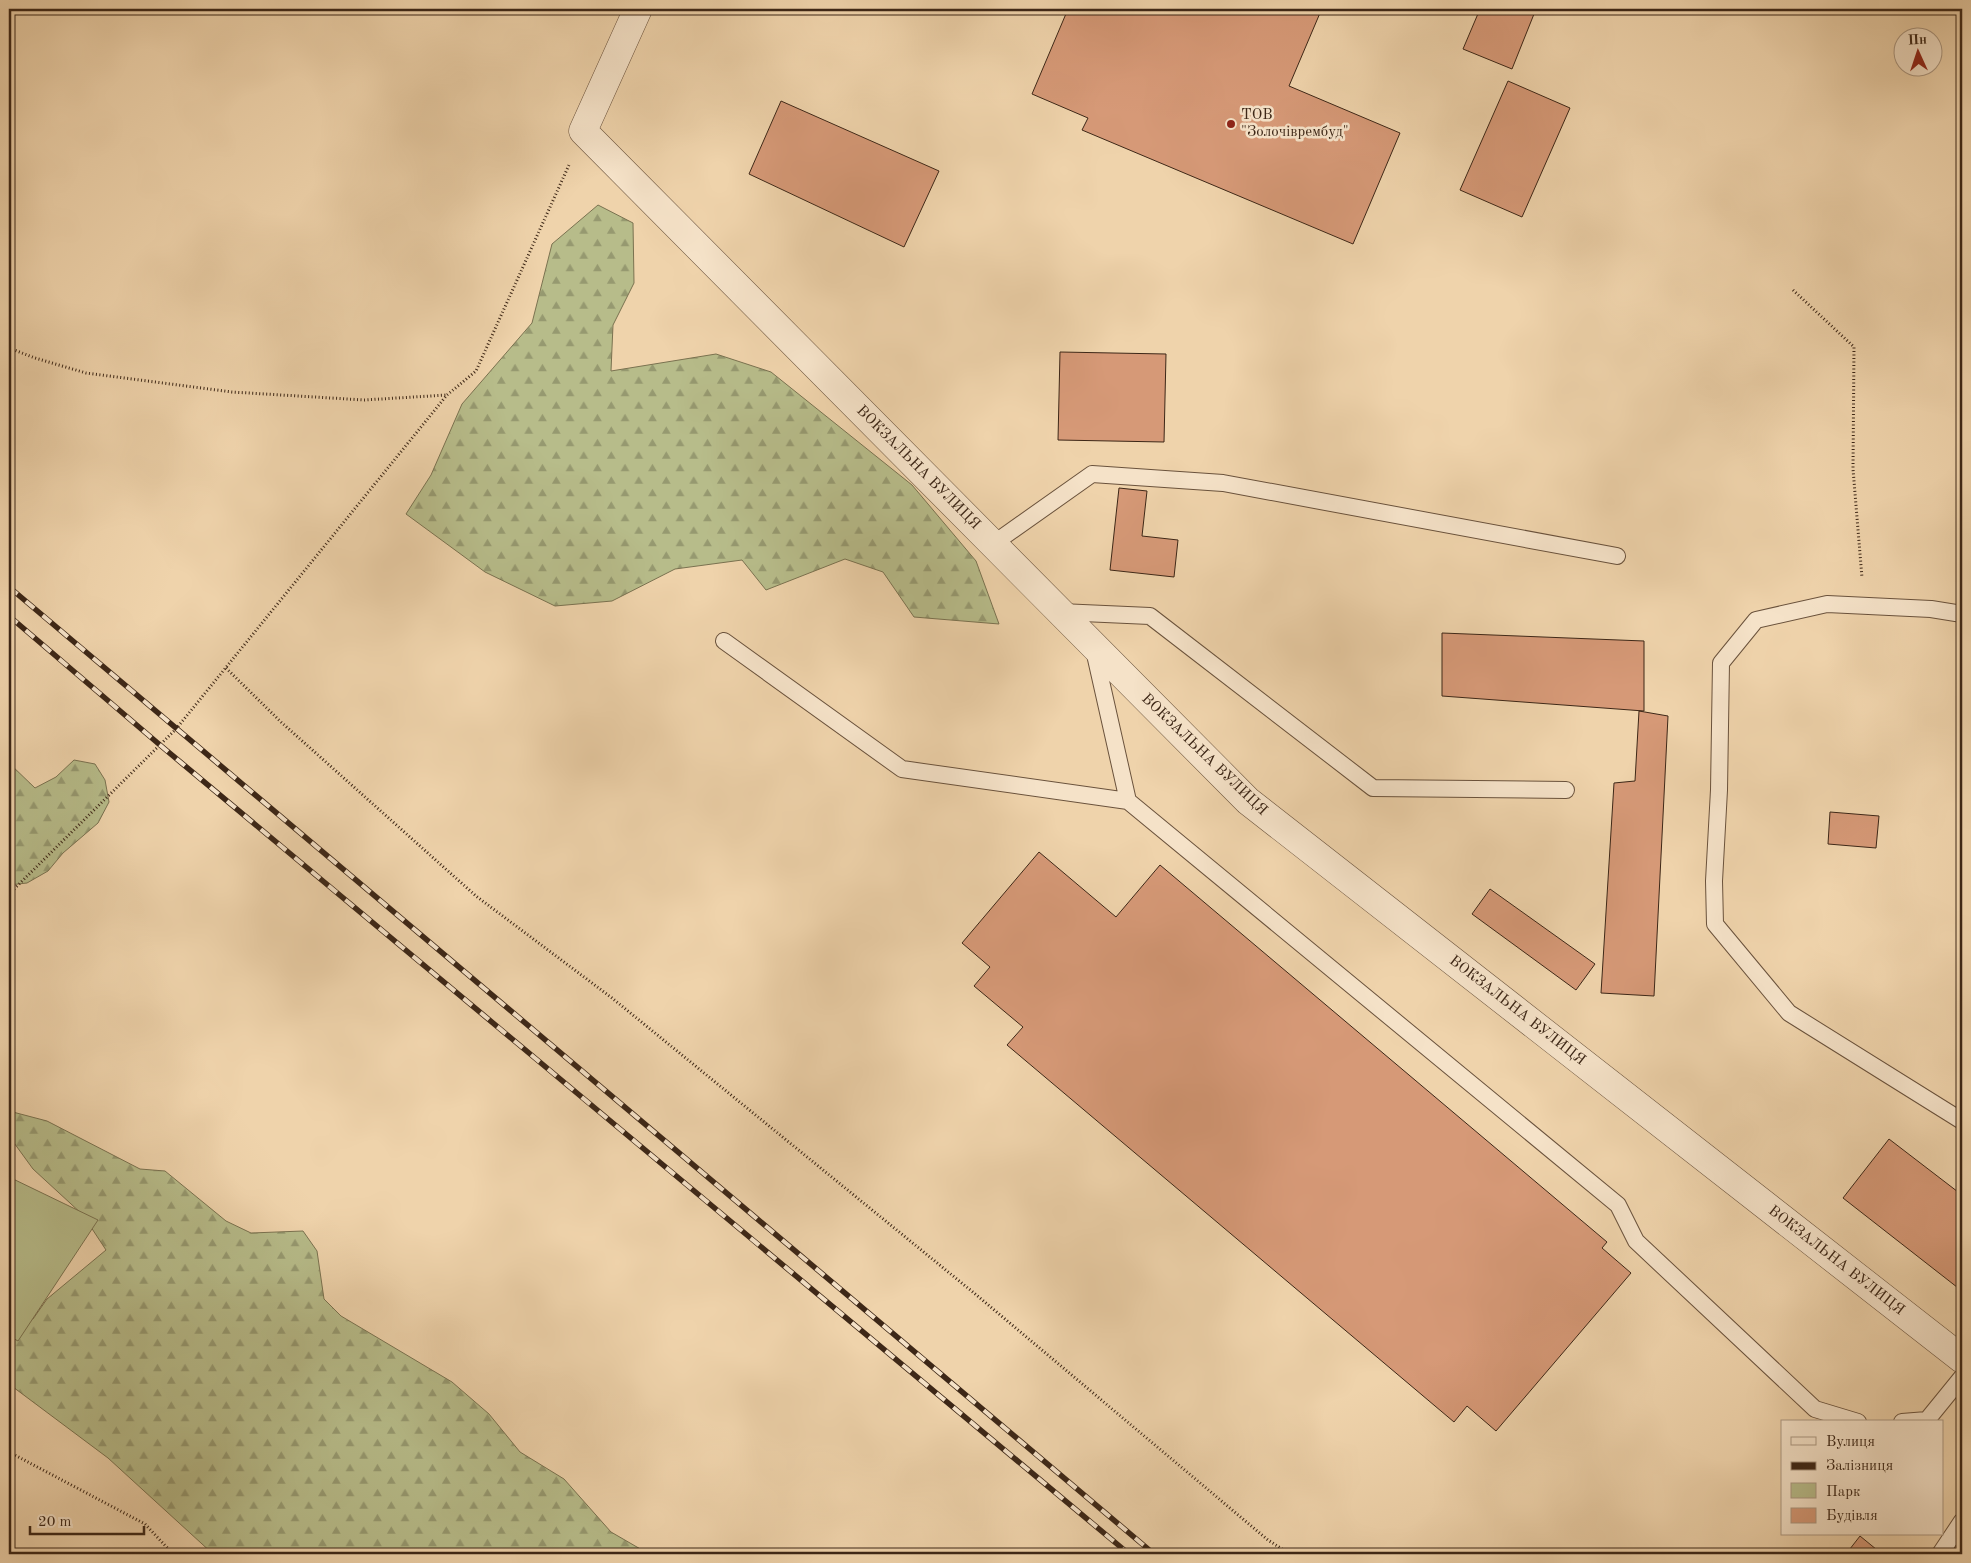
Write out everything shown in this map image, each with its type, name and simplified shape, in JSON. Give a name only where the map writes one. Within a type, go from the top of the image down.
[{"type":"street","points":[[583,131],[638,9]]},
{"type":"street","name":"ВОКЗАЛЬНА ВУЛИЦЯ","points":[[583,131],[1248,801],[1962,1359]]},
{"type":"lane","points":[[993,544],[1092,474],[1222,483],[1616,556]]},
{"type":"lane","points":[[1962,614],[1931,609],[1827,604],[1756,620],[1721,663],[1719,790],[1714,881],[1715,924],[1789,1013],[1962,1121]]},
{"type":"lane","points":[[1060,612],[1150,616],[1373,788],[1566,790]]},
{"type":"lane","points":[[724,641],[902,769],[1128,801],[1618,1205],[1636,1241],[1815,1409],[1851,1420]]},
{"type":"lane","points":[[1093,646],[1128,801]]},
{"type":"lane","points":[[1927,1420],[1962,1377]]},
{"type":"lane","points":[[1940,1554],[1962,1521]]},
{"type":"path","points":[[9,894],[176,729],[447,395],[476,371],[583,131]]},
{"type":"path","points":[[1793,290],[1854,347],[1853,469],[1865,606]]},
{"type":"path","points":[[9,348],[86,373],[232,392],[364,400],[447,395]]},
{"type":"path","points":[[226,668],[281,722],[476,896],[612,998],[966,1287],[1268,1540],[1290,1554]]},
{"type":"path","points":[[9,1452],[146,1524],[173,1554]]},
{"type":"green space","points":[[598,205],[633,223],[634,283],[613,325],[611,371],[716,354],[771,372],[912,485],[976,561],[999,624],[914,617],[883,572],[845,559],[766,590],[742,560],[675,569],[612,601],[555,606],[485,572],[406,514],[431,475],[462,404],[532,323],[552,244]]},
{"type":"green space","points":[[74,760],[95,764],[105,780],[109,802],[98,823],[63,853],[48,871],[27,883],[9,885],[9,763],[35,788],[56,777]]},
{"type":"green space","points":[[9,1111],[47,1121],[140,1169],[165,1171],[226,1221],[251,1233],[303,1231],[317,1251],[324,1299],[341,1316],[452,1382],[489,1414],[520,1452],[564,1479],[611,1532],[649,1554],[213,1554],[108,1458],[9,1384],[9,1322],[33,1319],[47,1299],[106,1250],[83,1215],[33,1169],[9,1136]]},
{"type":"green space","points":[[9,1177],[98,1220],[18,1341],[9,1336]]},
{"type":"building","name":"ТОВ \"Золочіврембуд\"","points":[[1068,9],[1310,9],[1320,13],[1289,86],[1400,133],[1353,244],[1082,130],[1088,118],[1032,94]]},
{"type":"building","points":[[1480,9],[1536,9],[1512,69],[1463,49]]},
{"type":"building","points":[[1508,81],[1570,108],[1522,217],[1460,190]]},
{"type":"building","points":[[781,101],[939,171],[904,247],[749,174]]},
{"type":"building","points":[[1060,352],[1166,354],[1164,442],[1058,440]]},
{"type":"building","points":[[1119,488],[1147,491],[1142,536],[1178,540],[1174,577],[1110,570]]},
{"type":"building","points":[[1442,633],[1644,641],[1644,711],[1442,696]]},
{"type":"building","points":[[1639,711],[1668,716],[1654,996],[1601,993],[1614,783],[1635,781]]},
{"type":"building","points":[[1830,812],[1879,816],[1876,848],[1828,844]]},
{"type":"building","points":[[1039,852],[1116,917],[1160,865],[1607,1242],[1602,1248],[1631,1273],[1496,1431],[1467,1406],[1454,1422],[1007,1045],[1023,1027],[974,986],[990,967],[962,943]]},
{"type":"building","points":[[1490,889],[1595,964],[1576,990],[1472,914]]},
{"type":"building","points":[[1889,1139],[1962,1195],[1962,1291],[1843,1198]]},
{"type":"building","points":[[1860,1536],[1882,1554],[1846,1554]]},
{"type":"railway","points":[[9,587],[1154,1554]]},
{"type":"railway","points":[[9,616],[160,745],[1129,1554]]},
{"type":"place","name":"ТОВ \"Золочіврембуд\"","points":[[1231,124]]}]
